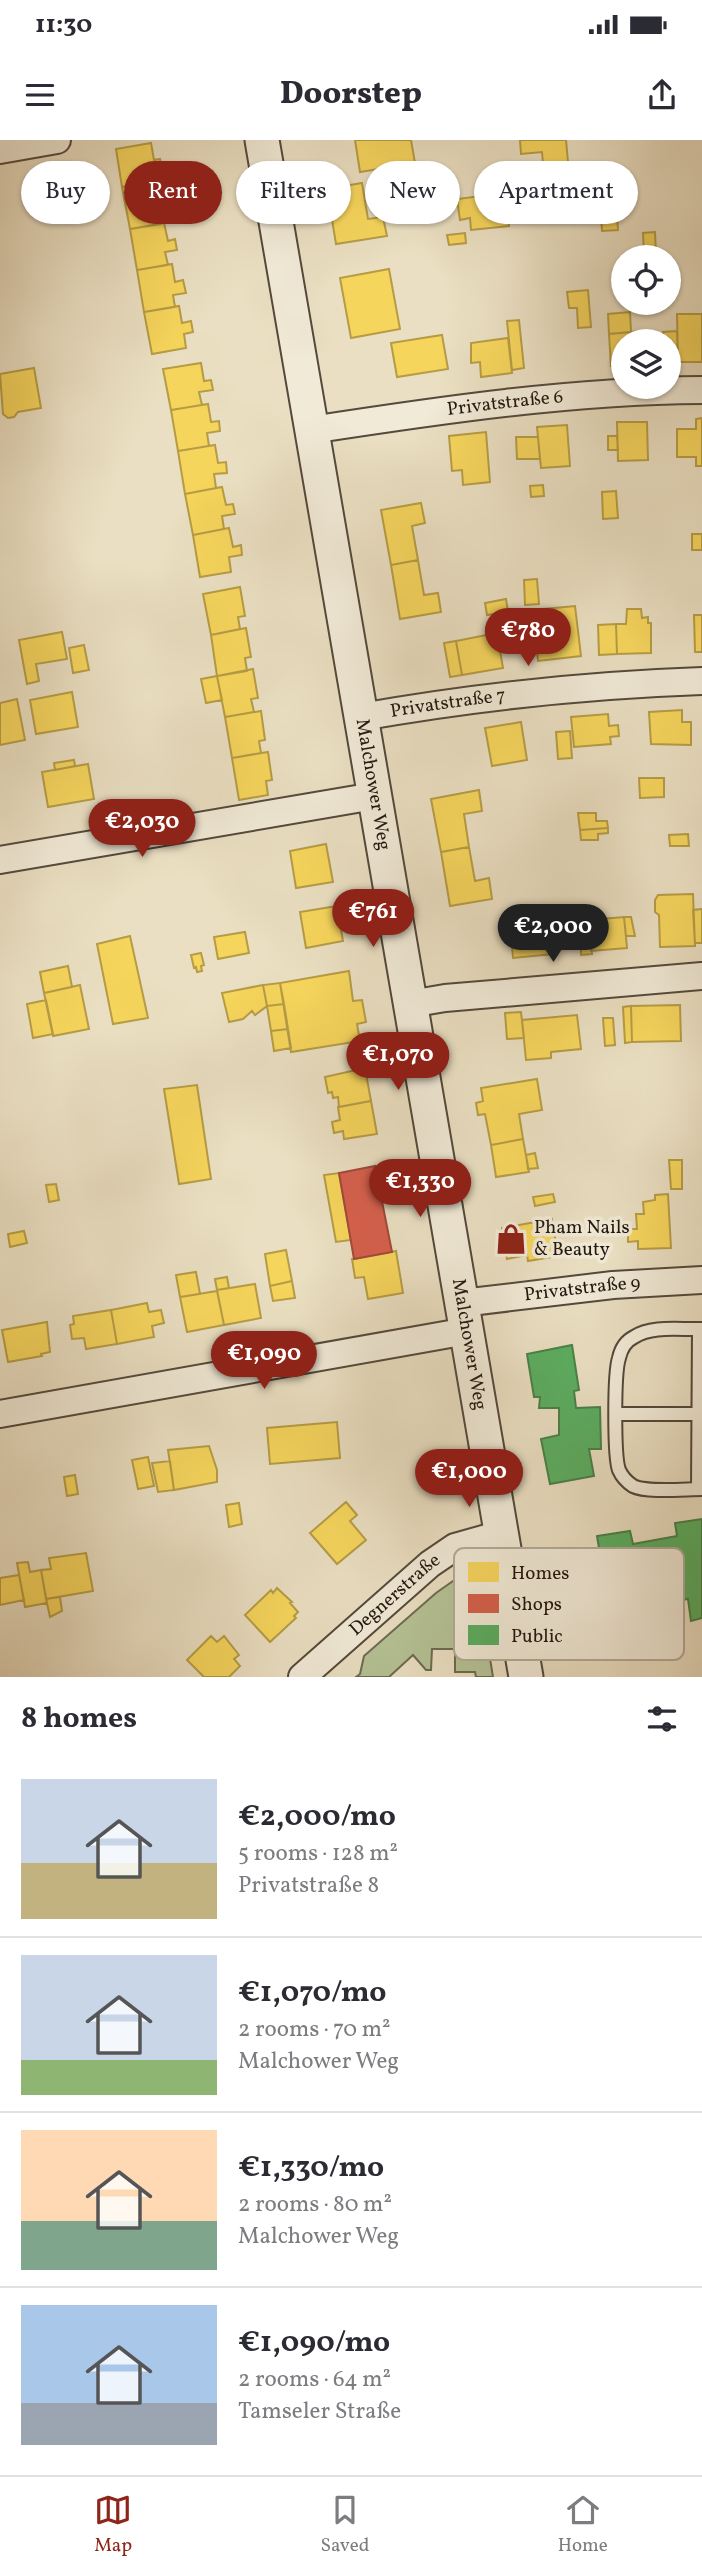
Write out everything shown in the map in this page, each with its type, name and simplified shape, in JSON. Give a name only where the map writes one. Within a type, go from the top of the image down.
[{"type":"street","points":[[0,150],[57,140]]},
{"type":"street","name":"Malchower Weg","points":[[262,140],[503,1548]]},
{"type":"street","name":"Privatstraße 6","points":[[311,430],[500,403],[702,390]]},
{"type":"street","name":"Privatstraße 7","points":[[361,717],[533,692],[623,684],[702,681]]},
{"type":"street","points":[[0,860],[374,796]]},
{"type":"street","points":[[410,1004],[445,998],[702,976]]},
{"type":"street","name":"Privatstraße 9","points":[[0,1414],[613,1285],[702,1280]]},
{"type":"street","name":"Degnerstraße","points":[[302,1677],[430,1564],[455,1547],[501,1534]]},
{"type":"lane","points":[[701,1329],[700,1489],[647,1489],[626,1481],[617,1463],[616,1414],[617,1368],[624,1345],[643,1332],[701,1329]]},
{"type":"lane","points":[[616,1414],[701,1414]]},
{"type":"green space","points":[[454,1581],[454,1649],[432,1649],[431,1670],[426,1670],[413,1655],[389,1677],[356,1677],[360,1674],[364,1656],[436,1593]]},
{"type":"green space","points":[[455,1660],[490,1660],[493,1677],[476,1677],[475,1672],[455,1672]]},
{"type":"building: Homes","points":[[355,140],[411,140],[415,161],[365,161],[365,171],[360,172]]},
{"type":"building: Homes","points":[[520,140],[566,140],[568,161],[543,161],[542,152],[521,154]]},
{"type":"building: Homes","points":[[151,143],[154,160],[160,161],[124,161],[122,187],[116,149]]},
{"type":"building: Homes","points":[[362,183],[365,224],[384,224],[387,236],[336,244],[333,224],[351,224],[351,185]]},
{"type":"building: Homes","points":[[474,197],[474,224],[509,226],[471,230],[470,218],[460,220],[460,199]]},
{"type":"building: Homes","points":[[129,224],[161,224],[130,229]]},
{"type":"building: Homes","points":[[164,224],[168,241],[175,239],[177,250],[165,252],[168,265],[137,270],[130,229]]},
{"type":"building: Homes","points":[[602,224],[618,224],[618,230],[602,231]]},
{"type":"building: Homes","points":[[655,232],[656,245],[644,245],[643,233]]},
{"type":"building: Homes","points":[[465,233],[466,243],[449,245],[447,235]]},
{"type":"building: Homes","points":[[172,264],[175,282],[183,280],[186,293],[173,295],[175,307],[144,312],[137,270]]},
{"type":"building: Homes","points":[[389,269],[400,329],[351,338],[340,278]]},
{"type":"building: Homes","points":[[588,290],[591,327],[578,328],[577,308],[569,308],[567,292]]},
{"type":"building: Homes","points":[[179,306],[182,323],[191,321],[193,332],[184,334],[186,348],[152,354],[144,312]]},
{"type":"building: Homes","points":[[608,314],[630,315],[631,329],[611,329],[609,334]]},
{"type":"building: Homes","points":[[702,314],[702,362],[681,362],[681,329],[677,329],[677,315]]},
{"type":"building: Homes","points":[[519,320],[524,368],[512,370],[507,321]]},
{"type":"building: Homes","points":[[609,334],[611,334],[611,366]]},
{"type":"building: Homes","points":[[442,335],[448,369],[397,377],[391,343]]},
{"type":"building: Homes","points":[[508,338],[512,373],[481,377],[480,362],[471,363],[471,343]]},
{"type":"building: Homes","points":[[201,363],[204,381],[211,380],[213,390],[199,392],[202,405],[171,410],[163,369]]},
{"type":"building: Homes","points":[[34,368],[41,408],[18,412],[14,417],[8,418],[3,414],[0,374]]},
{"type":"building: Homes","points":[[208,404],[211,422],[219,421],[220,431],[207,433],[209,446],[178,451],[171,410]]},
{"type":"building: Homes","points":[[702,418],[702,466],[696,466],[696,457],[677,457],[677,429],[696,429],[696,419]]},
{"type":"building: Homes","points":[[617,422],[647,422],[648,460],[618,461]]},
{"type":"building: Homes","points":[[567,425],[570,466],[541,468],[537,427]]},
{"type":"building: Homes","points":[[486,432],[490,482],[463,485],[462,470],[452,471],[449,436]]},
{"type":"building: Homes","points":[[608,436],[617,436],[618,450],[608,450]]},
{"type":"building: Homes","points":[[516,437],[538,437],[540,459],[517,459]]},
{"type":"building: Homes","points":[[215,445],[218,463],[226,462],[227,473],[214,474],[216,488],[185,494],[178,451]]},
{"type":"building: Homes","points":[[543,485],[544,496],[531,497],[530,486]]},
{"type":"building: Homes","points":[[222,487],[226,505],[233,504],[235,514],[222,516],[224,529],[193,535],[185,494]]},
{"type":"building: Homes","points":[[616,491],[618,518],[603,519],[602,492]]},
{"type":"building: Homes","points":[[421,503],[425,523],[412,526],[418,560],[391,565],[381,510]]},
{"type":"building: Homes","points":[[229,528],[233,547],[241,545],[242,555],[229,557],[231,572],[200,577],[193,535]]},
{"type":"building: Homes","points":[[692,534],[702,534],[702,550],[692,550]]},
{"type":"building: Homes","points":[[418,560],[424,595],[438,593],[441,612],[400,619],[391,565]]},
{"type":"building: Homes","points":[[537,579],[539,604],[525,605],[524,580]]},
{"type":"building: Homes","points":[[240,587],[245,616],[238,617],[240,629],[211,635],[203,594]]},
{"type":"building: Homes","points":[[506,599],[508,612],[487,615],[485,603]]},
{"type":"building: Homes","points":[[575,606],[581,656],[538,661],[535,631],[547,630],[544,609]]},
{"type":"building: Homes","points":[[627,609],[641,609],[642,618],[648,617],[648,623],[651,623],[651,653],[617,654],[616,624],[626,624]]},
{"type":"building: Homes","points":[[694,615],[702,615],[702,652],[695,652]]},
{"type":"building: Homes","points":[[616,624],[617,654],[599,655],[598,625]]},
{"type":"building: Homes","points":[[246,628],[251,657],[245,658],[247,671],[217,676],[211,635]]},
{"type":"building: Homes","points":[[62,632],[67,659],[36,664],[39,681],[27,684],[19,640]]},
{"type":"building: Homes","points":[[497,633],[503,668],[462,675],[456,641]]},
{"type":"building: Homes","points":[[456,641],[462,675],[450,677],[444,643]]},
{"type":"building: Homes","points":[[84,645],[89,670],[73,673],[69,648]]},
{"type":"building: Homes","points":[[253,669],[258,698],[251,699],[254,712],[225,717],[217,676]]},
{"type":"building: Homes","points":[[217,676],[222,700],[206,703],[201,679]]},
{"type":"building: Homes","points":[[72,692],[78,727],[36,734],[30,700]]},
{"type":"building: Homes","points":[[17,699],[25,740],[0,745],[0,703]]},
{"type":"building: Homes","points":[[682,710],[682,722],[691,722],[691,745],[651,744],[649,712]]},
{"type":"building: Homes","points":[[261,711],[265,740],[259,741],[261,753],[232,758],[225,717]]},
{"type":"building: Homes","points":[[608,714],[609,726],[618,725],[619,736],[610,737],[611,744],[574,747],[571,717]]},
{"type":"building: Homes","points":[[521,722],[527,760],[492,766],[485,728]]},
{"type":"building: Homes","points":[[570,731],[572,758],[558,759],[556,732]]},
{"type":"building: Homes","points":[[268,752],[272,780],[266,781],[268,795],[239,800],[232,758]]},
{"type":"building: Homes","points":[[74,760],[75,766],[55,770],[54,763]]},
{"type":"building: Homes","points":[[88,764],[94,799],[48,807],[42,772]]},
{"type":"building: Homes","points":[[639,778],[664,778],[664,797],[640,798]]},
{"type":"building: Homes","points":[[479,790],[482,811],[464,814],[469,847],[441,852],[431,799]]},
{"type":"building: Homes","points":[[578,813],[596,813],[596,821],[607,821],[608,828],[580,830]]},
{"type":"building: Homes","points":[[608,828],[608,833],[598,834],[598,840],[581,840],[580,830]]},
{"type":"building: Homes","points":[[688,834],[689,846],[670,846],[669,835]]},
{"type":"building: Homes","points":[[326,844],[333,882],[296,888],[290,851]]},
{"type":"building: Homes","points":[[469,847],[475,881],[489,878],[492,899],[450,906],[441,852]]},
{"type":"building: Homes","points":[[693,894],[695,946],[660,947],[659,915],[655,912],[658,895]]},
{"type":"building: Homes","points":[[337,906],[343,941],[306,948],[300,912]]},
{"type":"building: Homes","points":[[702,909],[702,943],[695,943],[693,910]]},
{"type":"building: Homes","points":[[550,917],[553,954],[513,958],[510,921]]},
{"type":"building: Homes","points":[[624,917],[627,948],[591,951],[589,920]]},
{"type":"building: Homes","points":[[624,917],[631,917],[635,936],[626,936]]},
{"type":"building: Homes","points":[[589,920],[592,954],[581,955],[576,921]]},
{"type":"building: Homes","points":[[245,932],[249,953],[218,959],[214,937]]},
{"type":"building: Homes","points":[[130,936],[148,1018],[113,1024],[97,944]]},
{"type":"building: Homes","points":[[201,953],[204,965],[201,966],[202,971],[197,972],[191,955]]},
{"type":"building: Homes","points":[[68,966],[72,987],[44,993],[40,972]]},
{"type":"building: Homes","points":[[349,971],[353,1001],[362,1000],[366,1022],[357,1024],[360,1041],[291,1052],[280,983]]},
{"type":"building: Homes","points":[[280,983],[284,1004],[267,1006],[263,985]]},
{"type":"building: Homes","points":[[80,985],[89,1029],[53,1036],[44,993]]},
{"type":"building: Homes","points":[[263,985],[267,1006],[255,1015],[252,1011],[243,1019],[229,1022],[222,993]]},
{"type":"building: Homes","points":[[46,1000],[53,1034],[33,1038],[27,1004]]},
{"type":"building: Homes","points":[[284,1004],[288,1029],[271,1031],[267,1006]]},
{"type":"building: Homes","points":[[680,1005],[681,1041],[632,1042],[631,1006]]},
{"type":"building: Homes","points":[[631,1006],[632,1042],[625,1043],[623,1007]]},
{"type":"building: Homes","points":[[521,1012],[524,1038],[507,1039],[505,1013]]},
{"type":"building: Homes","points":[[577,1015],[581,1049],[551,1052],[551,1058],[526,1060],[522,1020]]},
{"type":"building: Homes","points":[[603,1018],[613,1018],[615,1045],[605,1046]]},
{"type":"building: Homes","points":[[288,1029],[291,1048],[274,1051],[271,1031]]},
{"type":"building: Homes","points":[[365,1068],[371,1101],[339,1107],[338,1097],[333,1098],[332,1092],[328,1093],[325,1077]]},
{"type":"building: Homes","points":[[537,1079],[542,1110],[519,1114],[523,1139],[491,1145],[485,1114],[478,1115],[476,1103],[483,1101],[481,1088]]},
{"type":"building: Homes","points":[[197,1085],[211,1179],[179,1184],[164,1089]]},
{"type":"building: Homes","points":[[371,1101],[377,1134],[344,1139],[343,1131],[334,1133],[332,1122],[340,1120],[338,1107]]},
{"type":"building: Homes","points":[[523,1139],[529,1172],[496,1177],[491,1145]]},
{"type":"building: Homes","points":[[535,1153],[538,1168],[528,1169],[526,1155]]},
{"type":"building: Homes","points":[[669,1160],[682,1160],[682,1189],[671,1189]]},
{"type":"building: Homes","points":[[339,1173],[351,1240],[336,1242],[324,1175]]},
{"type":"building: Homes","points":[[56,1184],[59,1200],[49,1202],[46,1185]]},
{"type":"building: Homes","points":[[553,1194],[555,1202],[535,1206],[533,1197]]},
{"type":"building: Homes","points":[[668,1194],[671,1248],[638,1249],[638,1241],[628,1242],[628,1229],[637,1229],[636,1214],[644,1214],[643,1202],[655,1200],[655,1195]]},
{"type":"building: Homes","points":[[552,1219],[558,1256],[528,1261],[527,1255],[507,1259],[502,1228]]},
{"type":"building: Homes","points":[[24,1231],[27,1243],[10,1247],[8,1234]]},
{"type":"building: Homes","points":[[286,1250],[292,1281],[270,1286],[265,1254]]},
{"type":"building: Homes","points":[[396,1251],[403,1293],[368,1299],[364,1277],[355,1278],[352,1259]]},
{"type":"building: Homes","points":[[196,1272],[200,1294],[180,1297],[176,1275]]},
{"type":"building: Homes","points":[[227,1277],[229,1288],[217,1290],[215,1279]]},
{"type":"building: Homes","points":[[292,1281],[295,1298],[273,1301],[270,1286]]},
{"type":"building: Homes","points":[[255,1284],[261,1318],[224,1325],[217,1290]]},
{"type":"building: Homes","points":[[217,1291],[224,1325],[187,1332],[180,1297]]},
{"type":"building: Homes","points":[[147,1303],[149,1312],[161,1310],[164,1323],[152,1326],[154,1337],[117,1344],[111,1310]]},
{"type":"building: Homes","points":[[111,1310],[117,1344],[86,1349],[84,1338],[72,1339],[70,1325],[74,1324],[73,1316]]},
{"type":"building: Homes","points":[[47,1322],[50,1352],[8,1362],[2,1330]]},
{"type":"building: Homes","points":[[337,1422],[340,1458],[270,1464],[267,1428]]},
{"type":"building: Homes","points":[[209,1446],[217,1470],[217,1482],[174,1490],[168,1450]]},
{"type":"building: Homes","points":[[148,1457],[154,1486],[138,1489],[132,1460]]},
{"type":"building: Homes","points":[[170,1461],[174,1490],[158,1492],[152,1463]]},
{"type":"building: Homes","points":[[75,1475],[78,1494],[67,1496],[64,1477]]},
{"type":"building: Homes","points":[[346,1502],[357,1515],[350,1521],[366,1540],[337,1564],[310,1533]]},
{"type":"building: Homes","points":[[239,1503],[242,1524],[229,1527],[226,1505]]},
{"type":"building: Homes","points":[[86,1553],[93,1591],[46,1599],[41,1570],[51,1569],[49,1558]]},
{"type":"building: Homes","points":[[28,1562],[30,1572],[41,1570],[47,1603],[25,1607],[17,1563]]},
{"type":"building: Homes","points":[[19,1575],[24,1600],[0,1605],[0,1578]]},
{"type":"building: Homes","points":[[277,1588],[298,1612],[294,1616],[296,1618],[270,1642],[245,1615],[271,1590],[273,1593]]},
{"type":"building: Homes","points":[[60,1597],[62,1611],[50,1617],[46,1599]]},
{"type":"building: Homes","points":[[211,1636],[217,1642],[224,1636],[239,1655],[234,1659],[240,1666],[229,1677],[204,1677],[187,1660]]},
{"type":"building: Shops","points":[[375,1166],[392,1252],[354,1259],[339,1173]]},
{"type":"building: Public","points":[[572,1345],[579,1390],[574,1391],[576,1408],[600,1407],[601,1449],[589,1449],[594,1476],[550,1484],[541,1439],[559,1435],[559,1408],[539,1408],[540,1397],[534,1397],[527,1354]]},
{"type":"building: Public","points":[[702,1519],[702,1618],[691,1621],[688,1599],[684,1600],[684,1548],[599,1548],[597,1536],[630,1531],[633,1544],[677,1536],[675,1523]]},
{"type":"place","name":"Pham Nails & Beauty","points":[[511,1239]]}]
